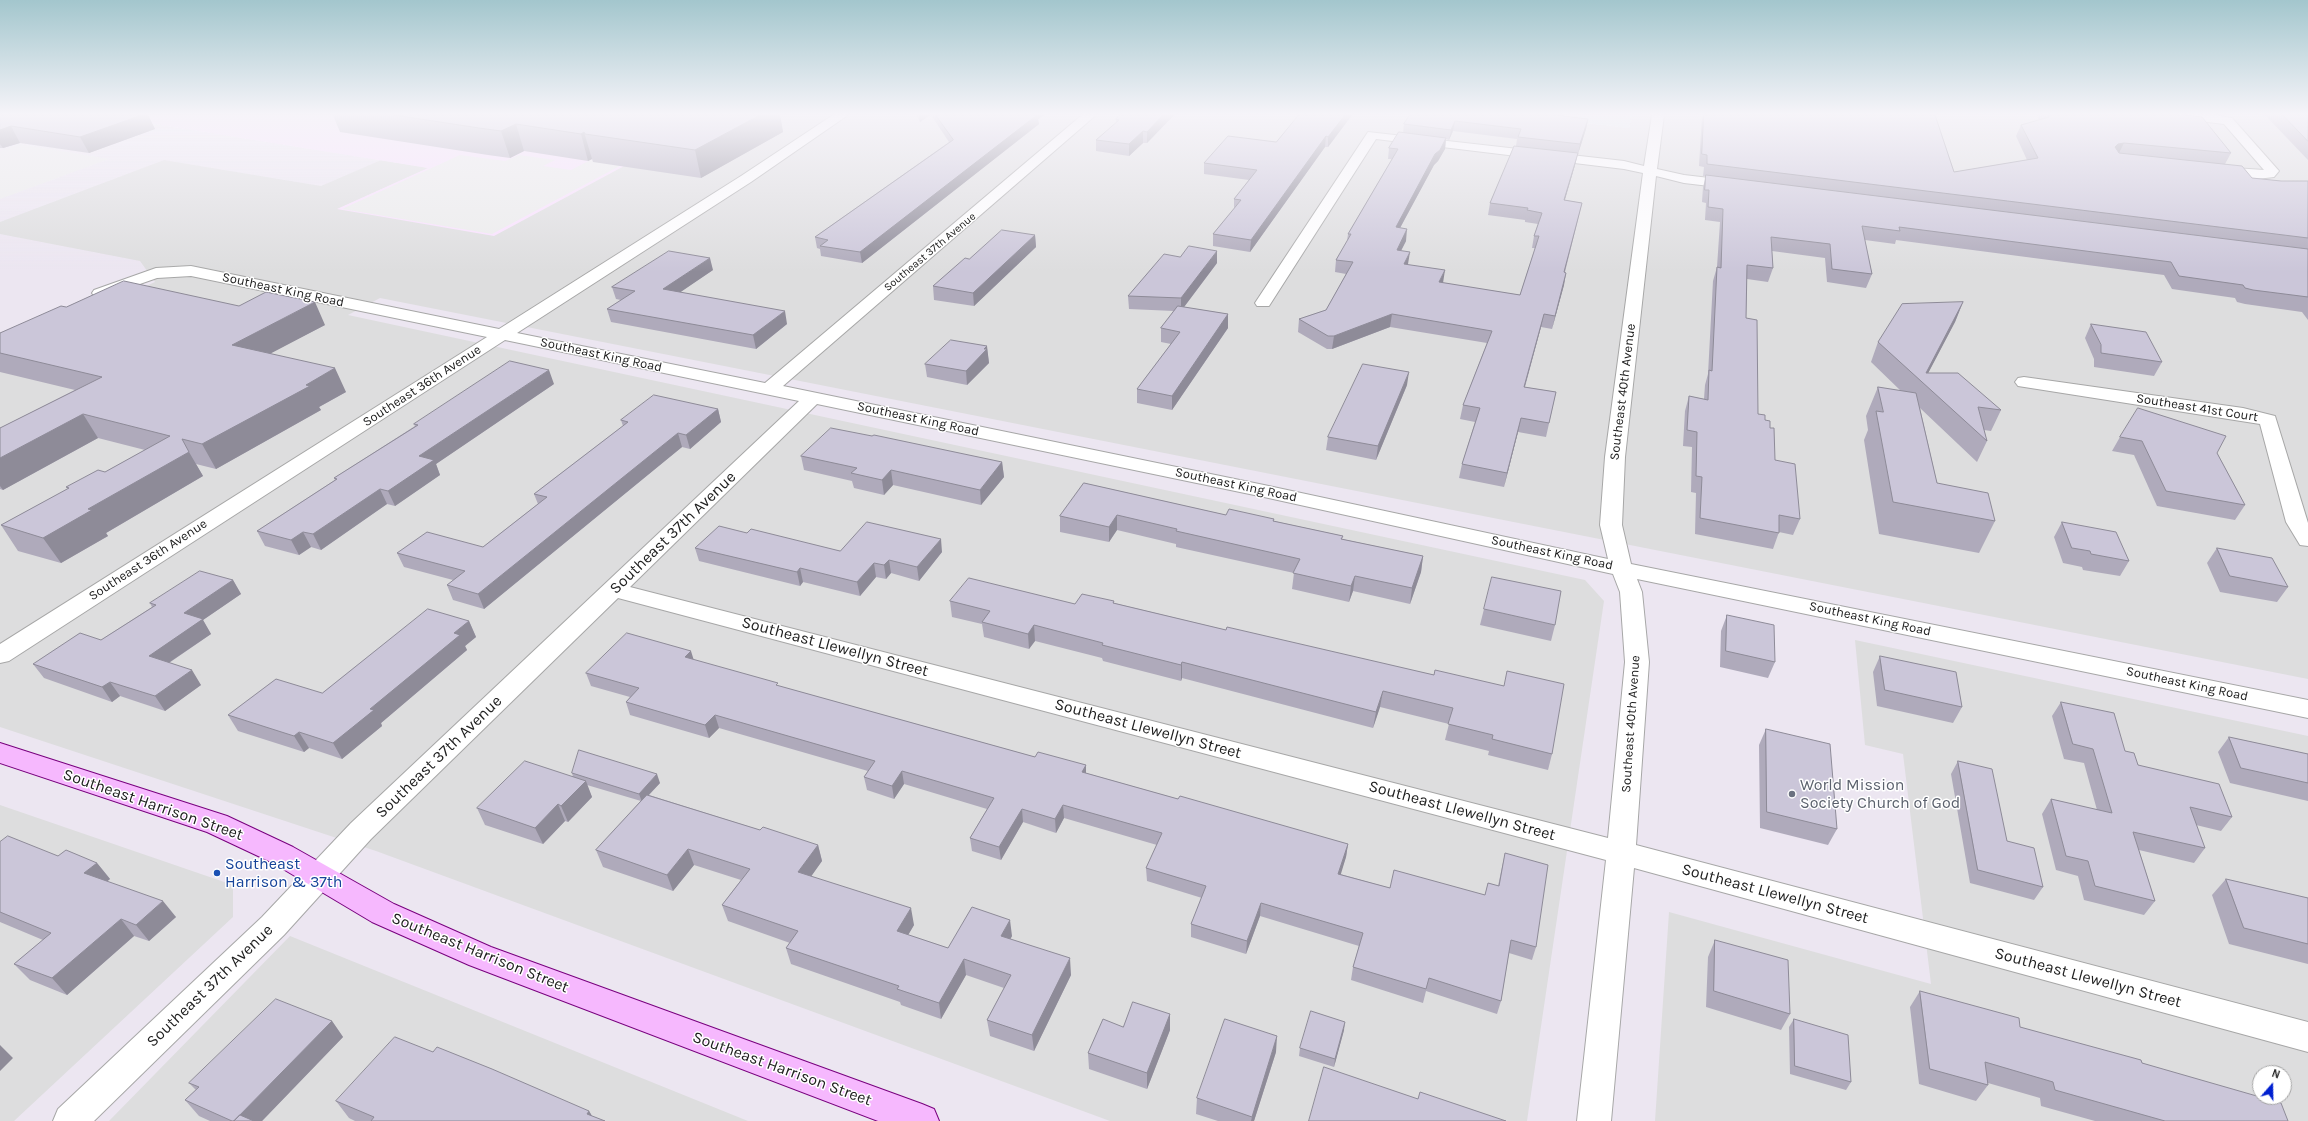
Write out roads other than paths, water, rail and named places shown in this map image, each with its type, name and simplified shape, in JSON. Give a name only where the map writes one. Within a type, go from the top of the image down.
[{"type":"main road","name":"Southeast Harrison Street","points":[[0,753],[217,824],[250,838],[320,876],[383,913],[480,956],[922,1121]]},
{"type":"street","name":"Southeast 36th Avenue","points":[[0,655],[762,167]]},
{"type":"street","name":"Southeast 37th Avenue","points":[[769,389],[1030,167]]},
{"type":"street","points":[[1263,303],[1351,167]]},
{"type":"street","points":[[1634,167],[1684,179],[1750,188]]},
{"type":"street","name":"Southeast 40th Avenue","points":[[1594,1121],[1621,853],[1637,662],[1634,607],[1623,569],[1616,552],[1611,525],[1615,457],[1651,167]]},
{"type":"street","points":[[2209,170],[2257,175],[2269,174],[2272,171],[2269,167]]},
{"type":"street","name":"Southeast King Road","points":[[85,299],[162,271],[191,271],[1264,491],[1623,569],[2308,709]]},
{"type":"street","name":"Southeast 41st Court","points":[[2024,382],[2244,414],[2268,420],[2297,522],[2308,540]]},
{"type":"street","name":"Southeast 37th Avenue","points":[[70,1121],[264,935],[361,831],[814,398]]},
{"type":"street","name":"Southeast Llewellyn Street","points":[[614,590],[1621,853],[2308,1037]]},
{"type":"place","name":"World Mission Society Church of God","points":[[1792,794]]},
{"type":"place","name":"Southeast Harrison & 37th","points":[[217,873]]}]
